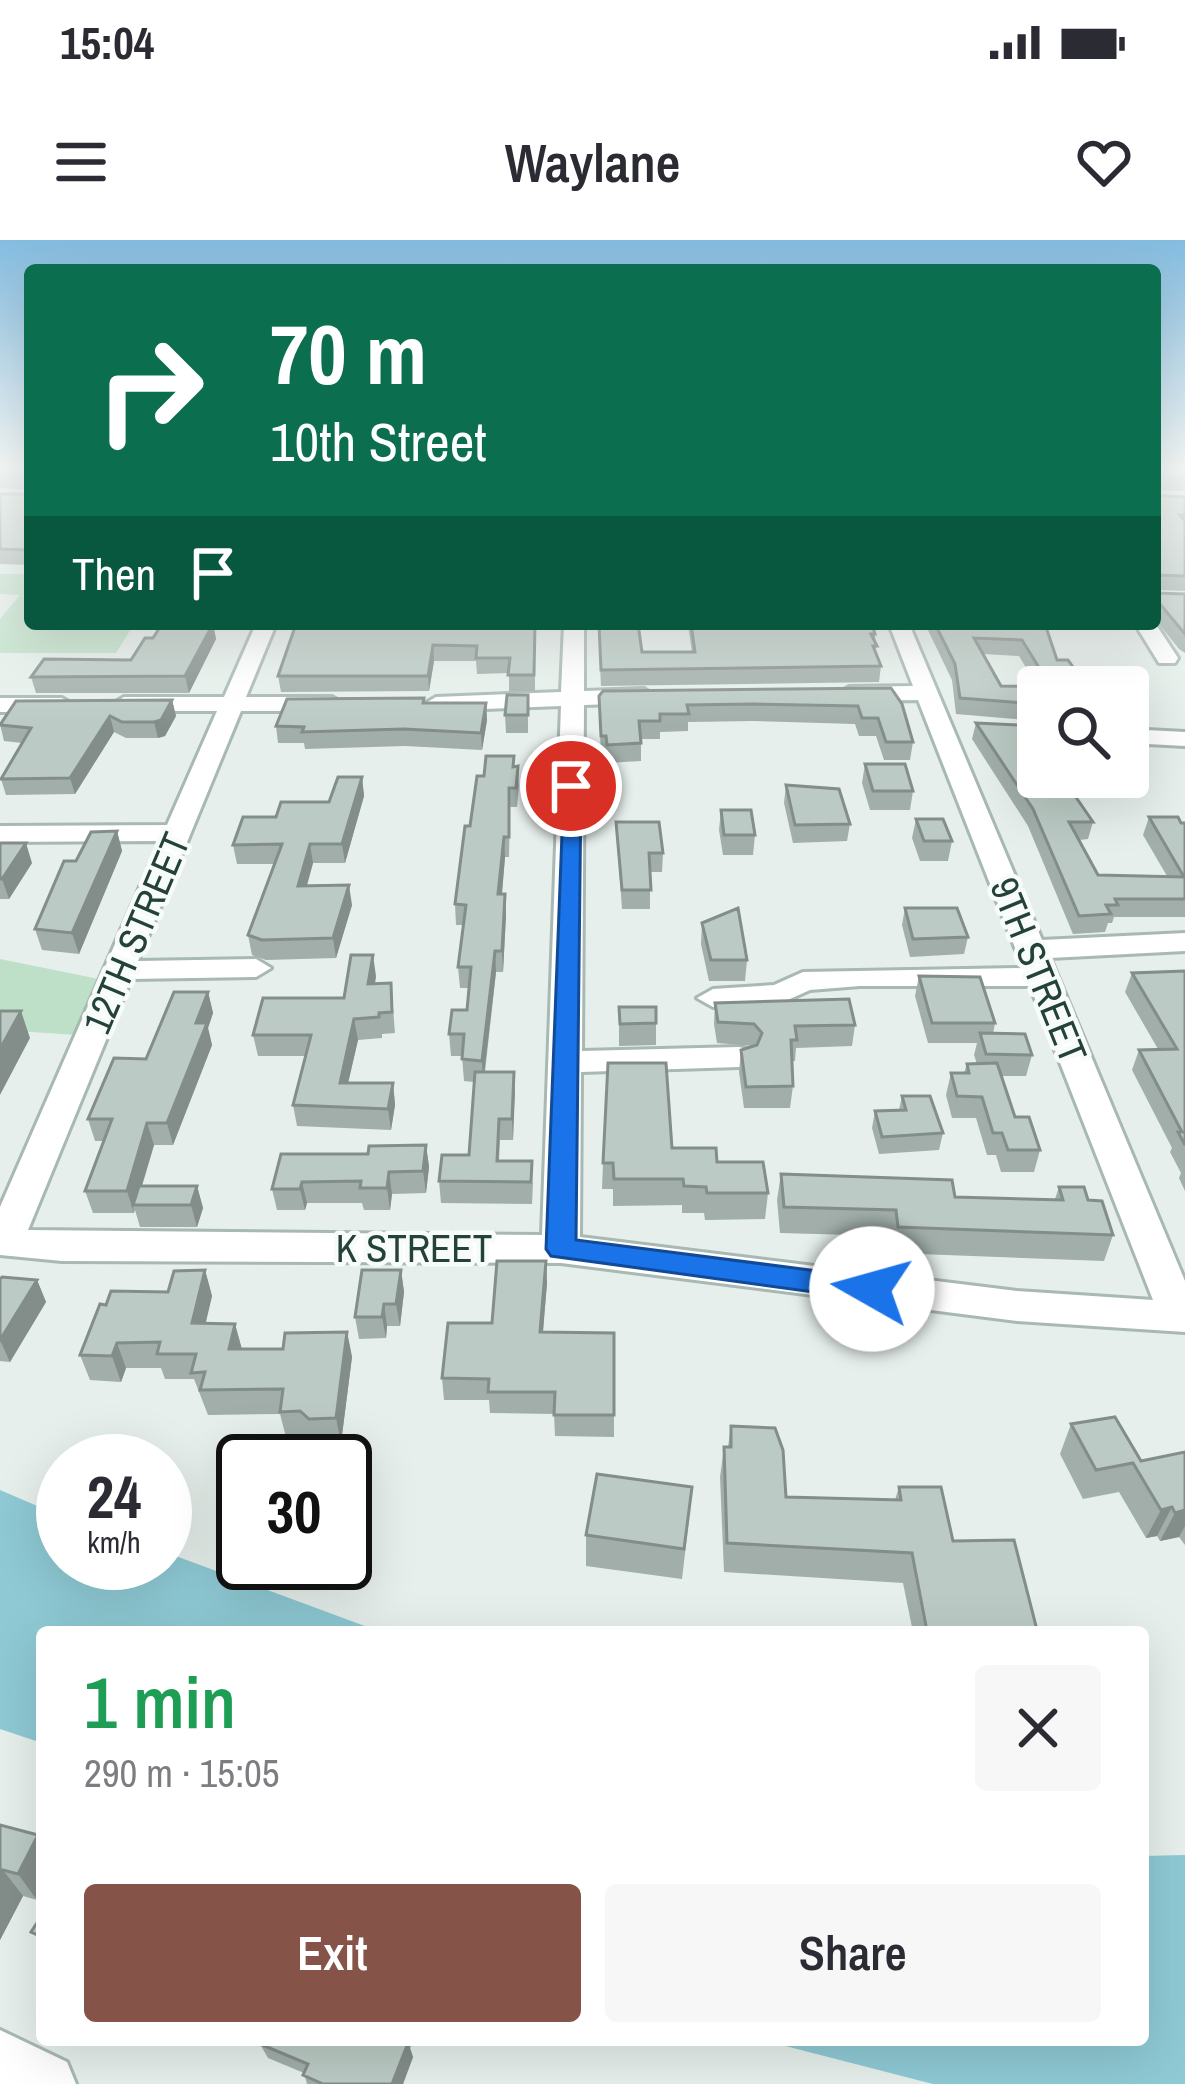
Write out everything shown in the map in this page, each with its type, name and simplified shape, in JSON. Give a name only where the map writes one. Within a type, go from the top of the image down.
[{"type":"street","name":"12TH STREET","points":[[2,1241],[123,970],[263,630]]},
{"type":"street","points":[[561,1249],[574,630]]},
{"type":"street","name":"9TH STREET","points":[[901,630],[927,693],[950,727],[1036,963],[1183,1317]]},
{"type":"street","points":[[1149,630],[1167,658]]},
{"type":"street","points":[[814,694],[927,693]]},
{"type":"street","points":[[417,704],[678,696]]},
{"type":"street","points":[[0,705],[346,704]]},
{"type":"street","points":[[1149,737],[1185,739]]},
{"type":"street","points":[[0,834],[178,832]]},
{"type":"street","points":[[713,998],[782,994],[803,981],[1036,963],[1185,942]]},
{"type":"street","points":[[123,970],[256,968]]},
{"type":"street","points":[[565,1063],[739,1057]]},
{"type":"street","name":"K STREET","points":[[2,1241],[102,1247],[561,1249],[1017,1306],[1183,1317]]},
{"type":"street","points":[[0,2061],[45,2084]]},
{"type":"green space","points":[[0,574],[24,574],[24,630],[130,630],[116,653],[0,653],[0,619],[20,595],[0,594]]},
{"type":"green space","points":[[0,959],[99,979],[78,1035],[0,1030]]},
{"type":"water","points":[[0,1490],[36,1505],[36,1590],[192,1590],[192,1562],[216,1571],[216,1590],[268,1590],[365,1626],[36,1626],[36,1741],[0,1729]]},
{"type":"water","points":[[1185,1855],[1185,2084],[933,2084],[785,2046],[1149,2046],[1149,1856]]},
{"type":"building","points":[[1161,553],[1185,553],[1185,576],[1161,575]]},
{"type":"building","points":[[1161,593],[1185,594],[1185,634],[1161,605]]},
{"type":"building","points":[[158,630],[210,630],[185,676],[31,677],[44,659],[131,660],[145,638],[153,638]]},
{"type":"building","points":[[294,630],[535,630],[534,675],[508,675],[510,658],[476,658],[477,646],[433,645],[428,676],[278,676]]},
{"type":"building","points":[[599,630],[639,630],[642,652],[695,652],[692,630],[874,630],[877,646],[873,646],[881,666],[601,670]]},
{"type":"building","points":[[938,630],[1047,630],[1057,660],[1068,660],[1072,666],[1038,666],[1022,640],[974,638],[1001,686],[1017,686],[1017,702],[960,698],[955,664]]},
{"type":"building","points":[[891,688],[902,704],[913,742],[886,742],[878,718],[862,718],[858,706],[687,705],[689,714],[660,714],[660,721],[639,721],[641,743],[607,745],[606,736],[601,736],[599,696],[603,691]]},
{"type":"building","points":[[507,695],[528,695],[528,715],[505,715]]},
{"type":"building","points":[[424,698],[423,703],[486,703],[481,733],[302,732],[304,727],[276,726],[287,699]]},
{"type":"building","points":[[172,700],[161,720],[154,722],[122,722],[110,716],[70,778],[1,779],[31,728],[0,725],[16,701]]},
{"type":"building","points":[[976,723],[1017,725],[1017,785]]},
{"type":"building","points":[[486,756],[514,756],[513,767],[518,766],[516,788],[509,788],[509,837],[504,837],[498,894],[505,894],[502,951],[495,951],[482,1061],[462,1059],[464,1034],[449,1034],[452,1010],[467,1010],[471,967],[458,967],[466,905],[455,904],[465,826],[470,826],[477,776],[484,776]]},
{"type":"building","points":[[865,764],[905,764],[913,791],[873,791]]},
{"type":"building","points":[[338,777],[362,777],[342,844],[310,844],[298,886],[349,885],[333,938],[262,940],[248,935],[282,844],[233,845],[243,817],[276,817],[281,802],[329,802]]},
{"type":"building","points":[[786,785],[839,789],[850,824],[795,825]]},
{"type":"building","points":[[1026,798],[1076,798],[1093,822],[1069,822],[1098,875],[1184,877],[1149,817],[1178,817],[1185,823],[1185,899],[1115,899],[1118,905],[1106,905],[1111,914],[1079,916]]},
{"type":"building","points":[[721,810],[751,810],[755,835],[724,835]]},
{"type":"building","points":[[916,819],[943,819],[952,841],[924,841]]},
{"type":"building","points":[[616,822],[659,822],[663,853],[649,853],[651,890],[622,890]]},
{"type":"building","points":[[117,831],[72,933],[35,929],[64,861],[76,861],[91,832]]},
{"type":"building","points":[[0,843],[26,843],[2,879],[0,879]]},
{"type":"building","points":[[738,908],[747,960],[711,960],[702,923]]},
{"type":"building","points":[[905,908],[957,908],[968,937],[913,939]]},
{"type":"building","points":[[351,955],[373,955],[368,984],[391,983],[392,1012],[354,1019],[340,1083],[393,1083],[388,1109],[293,1105],[311,1035],[253,1035],[263,998],[344,998]]},
{"type":"building","points":[[1185,971],[1185,1145],[1139,1050],[1177,1049],[1132,973]]},
{"type":"building","points":[[919,976],[980,977],[995,1023],[932,1023]]},
{"type":"building","points":[[174,992],[208,992],[196,1023],[207,1023],[167,1123],[147,1123],[127,1191],[85,1191],[112,1119],[88,1119],[114,1058],[146,1059]]},
{"type":"building","points":[[849,999],[855,1025],[795,1026],[793,1086],[746,1087],[741,1050],[757,1045],[762,1033],[754,1024],[718,1022],[715,1003]]},
{"type":"building","points":[[619,1007],[656,1007],[656,1023],[620,1024]]},
{"type":"building","points":[[0,1011],[21,1011],[0,1049]]},
{"type":"building","points":[[980,1033],[1025,1034],[1032,1055],[986,1054]]},
{"type":"building","points":[[608,1063],[666,1063],[672,1148],[716,1148],[717,1162],[763,1162],[768,1193],[707,1193],[706,1187],[684,1186],[683,1179],[614,1179],[613,1163],[603,1163]]},
{"type":"building","points":[[997,1063],[1015,1117],[1029,1117],[1040,1150],[1008,1150],[1002,1133],[993,1133],[982,1097],[957,1096],[951,1073],[969,1073],[967,1064]]},
{"type":"building","points":[[475,1072],[514,1072],[512,1119],[499,1119],[497,1161],[532,1161],[531,1182],[439,1181],[442,1155],[469,1155]]},
{"type":"building","points":[[902,1096],[930,1096],[943,1133],[882,1137],[875,1111],[906,1110]]},
{"type":"building","points":[[426,1145],[423,1171],[389,1172],[387,1188],[360,1188],[361,1181],[302,1182],[300,1189],[272,1189],[281,1154],[368,1154],[369,1146]]},
{"type":"building","points":[[781,1174],[952,1180],[955,1197],[1063,1200],[1059,1187],[1084,1187],[1088,1200],[1102,1201],[1113,1235],[898,1227],[896,1210],[784,1207]]},
{"type":"building","points":[[139,1186],[197,1186],[191,1205],[133,1205]]},
{"type":"building","points":[[497,1261],[546,1261],[540,1332],[614,1333],[614,1415],[554,1415],[555,1392],[488,1392],[489,1379],[442,1378],[448,1323],[492,1323]]},
{"type":"building","points":[[205,1270],[192,1323],[235,1324],[229,1349],[283,1349],[285,1333],[347,1332],[336,1418],[309,1419],[300,1411],[280,1412],[283,1389],[200,1390],[205,1372],[191,1373],[196,1354],[157,1354],[160,1342],[117,1343],[112,1356],[80,1355],[100,1304],[106,1305],[111,1291],[168,1292],[174,1271]]},
{"type":"building","points":[[362,1270],[401,1270],[396,1304],[384,1304],[382,1317],[355,1317]]},
{"type":"building","points":[[0,1279],[37,1280],[0,1340]]},
{"type":"building","points":[[1115,1417],[1141,1461],[1185,1452],[1185,1510],[1161,1510],[1133,1463],[1096,1470],[1071,1424]]},
{"type":"building","points":[[731,1426],[775,1428],[783,1450],[786,1497],[901,1500],[899,1487],[941,1487],[953,1541],[1014,1540],[1036,1626],[926,1626],[912,1553],[727,1543],[724,1447],[731,1447]]},
{"type":"building","points":[[597,1474],[692,1487],[684,1549],[586,1535]]},
{"type":"building","points":[[0,1825],[36,1834],[18,1874],[3,1870],[0,1875]]},
{"type":"building","points":[[265,2046],[407,2046],[392,2084],[323,2084],[303,2075],[308,2064]]},
{"type":"route","points":[[571,786],[561,1249],[872,1289]]}]
